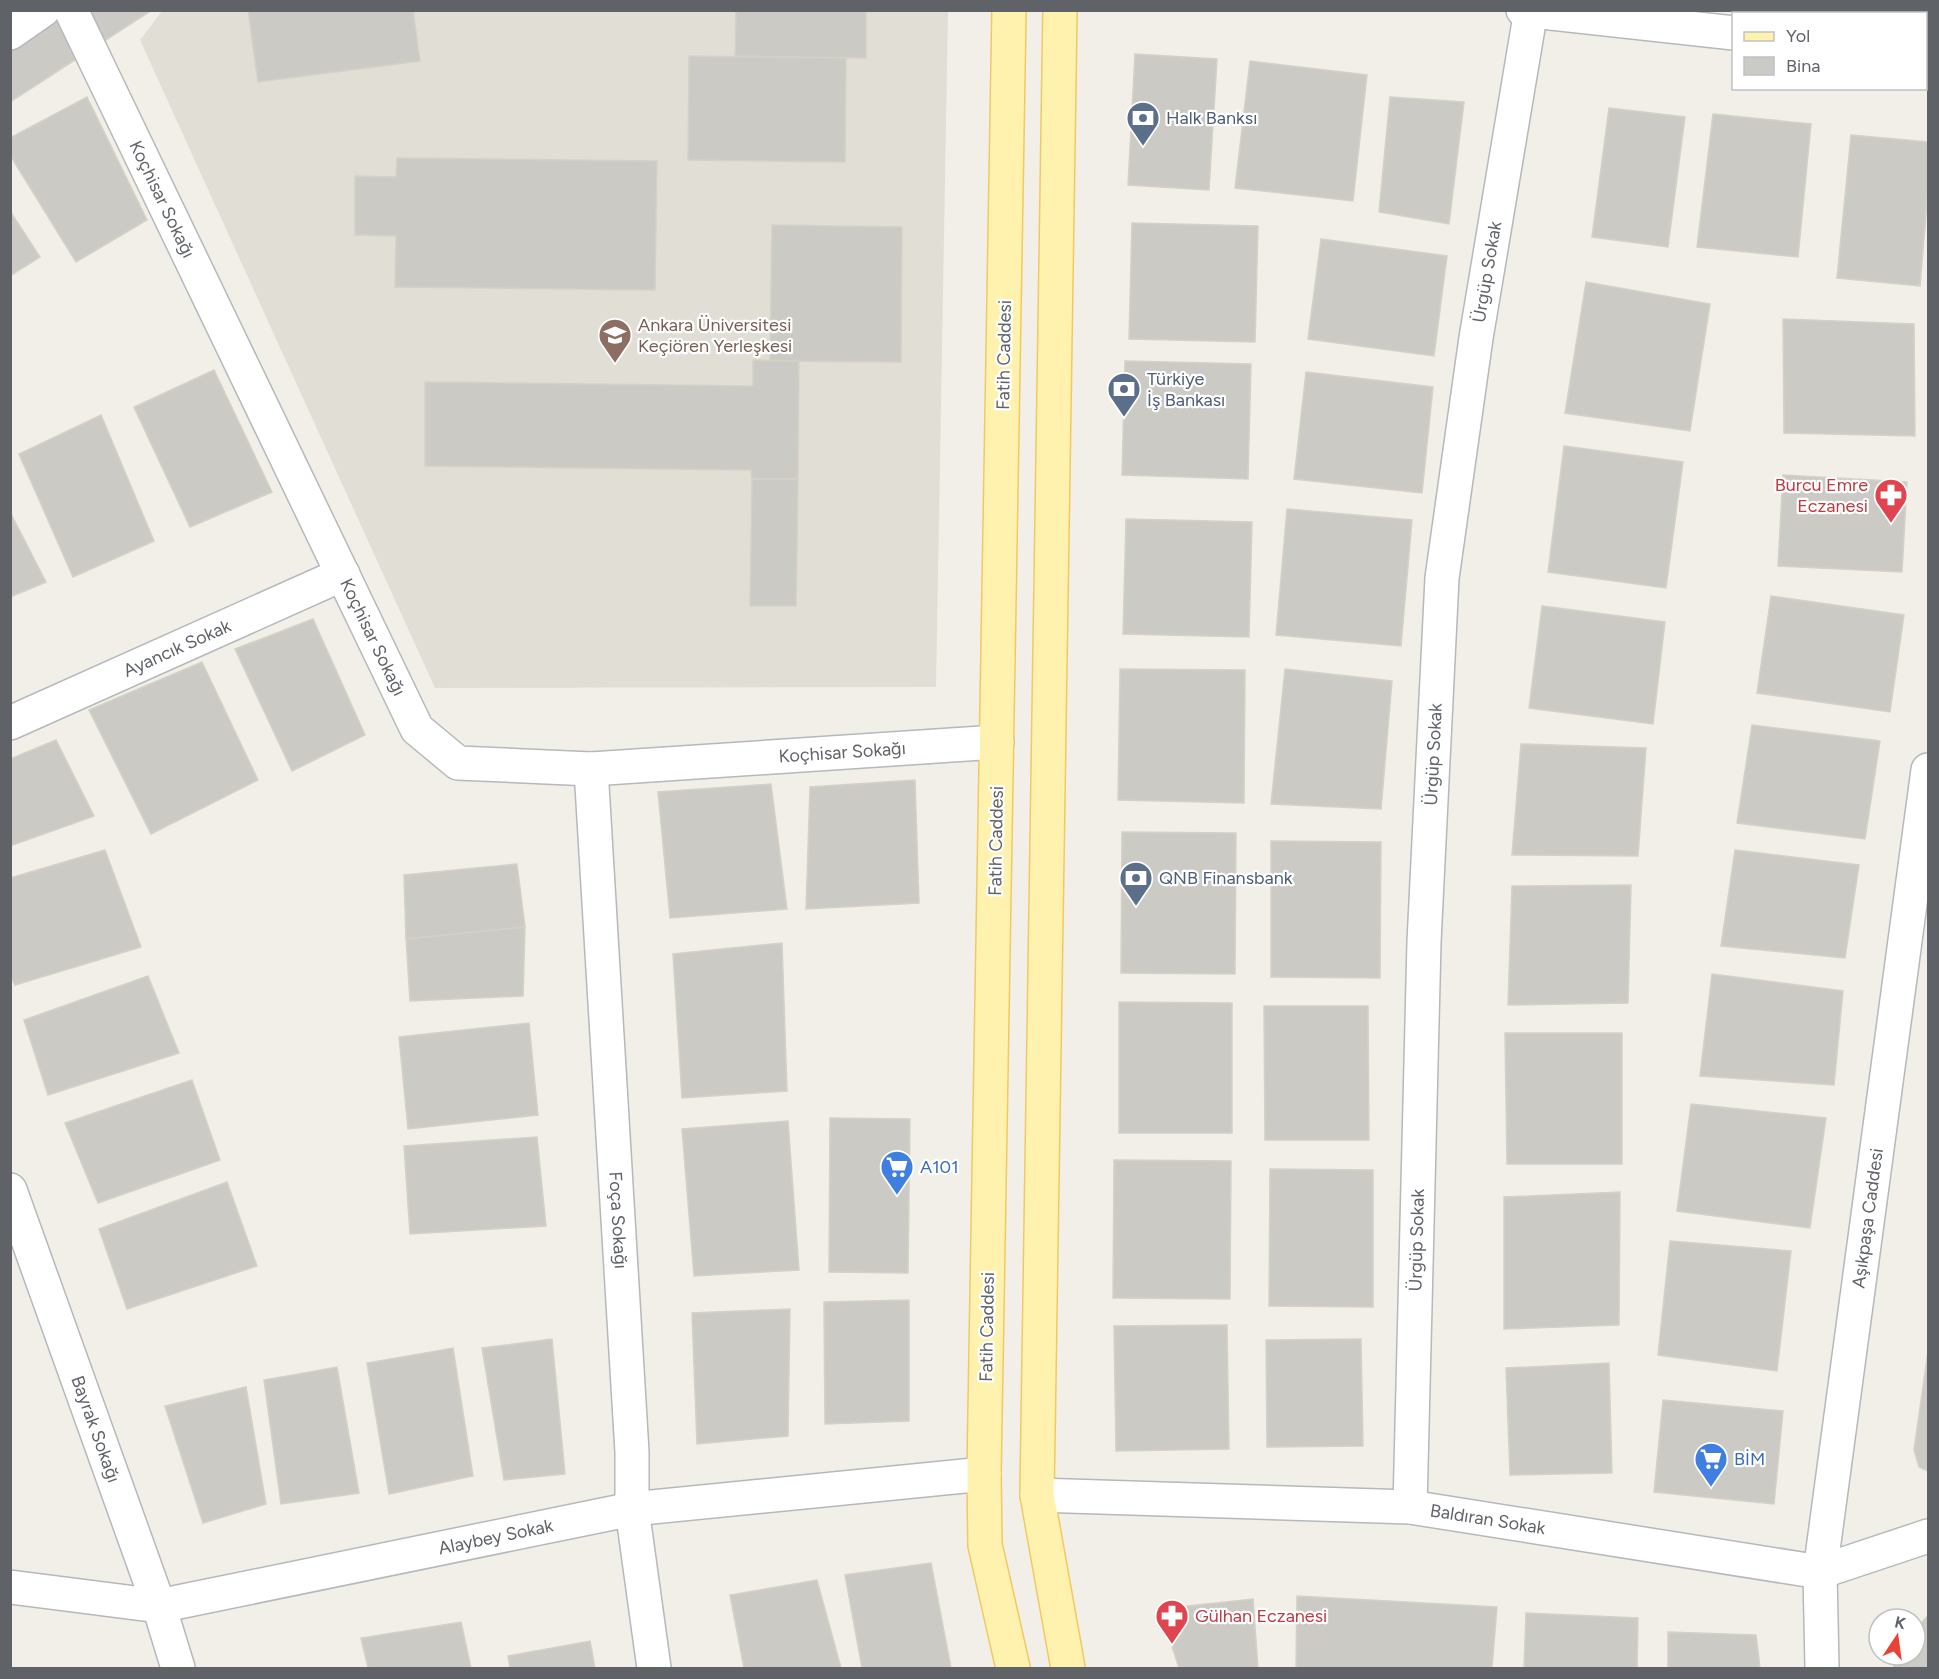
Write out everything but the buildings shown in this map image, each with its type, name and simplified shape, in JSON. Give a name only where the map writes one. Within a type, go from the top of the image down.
[{"type":"main road","name":"Fatih Caddesi","points":[[1009,10],[984,1474],[985,1545],[1013,1668]]},
{"type":"main road","points":[[1059,10],[1037,1495],[1068,1668]]},
{"type":"street","points":[[10,33],[43,10]]},
{"type":"street","name":"Koçhisar Sokağı","points":[[71,10],[417,729],[458,763],[591,769],[997,742]]},
{"type":"street","points":[[1528,11],[1732,33]]},
{"type":"street","name":"Ürgüp Sokak","points":[[1410,1506],[1424,942],[1442,578],[1476,338],[1528,11]]},
{"type":"street","name":"Ayancık Sokak","points":[[10,723],[343,574]]},
{"type":"street","name":"Foça Sokağı","points":[[591,769],[632,1452],[632,1509],[654,1668]]},
{"type":"street","name":"Aşıkpaşa Caddesi","points":[[1822,1668],[1820,1572],[1928,781]]},
{"type":"street","name":"Bayrak Sokağı","points":[[10,1190],[159,1606],[178,1668]]},
{"type":"street","name":"Alaybey Sokak","points":[[10,1587],[159,1606],[632,1509],[984,1474]]},
{"type":"street","name":"Baldıran Sokak","points":[[1037,1495],[1410,1506],[1820,1572],[1929,1536]]},
{"type":"shaded area","name":"Ankara Üniversitesi Keçiören Yerleşkesi","points":[[163,10],[948,11],[936,687],[435,688],[140,40]]},
{"type":"place","name":"Halk Banksı","points":[[1143,147]]},
{"type":"place","name":"Ankara Üniversitesi Keçiören Yerleşkesi","points":[[615,364]]},
{"type":"place","name":"Türkiye İş Bankası","points":[[1124,418]]},
{"type":"place","name":"Burcu Emre Eczanesi","points":[[1891,524]]},
{"type":"place","name":"QNB Finansbank","points":[[1136,907]]},
{"type":"place","name":"A101","points":[[897,1196]]},
{"type":"place","name":"BİM","points":[[1711,1488]]},
{"type":"place","name":"Gülhan Eczanesi","points":[[1172,1645]]}]
